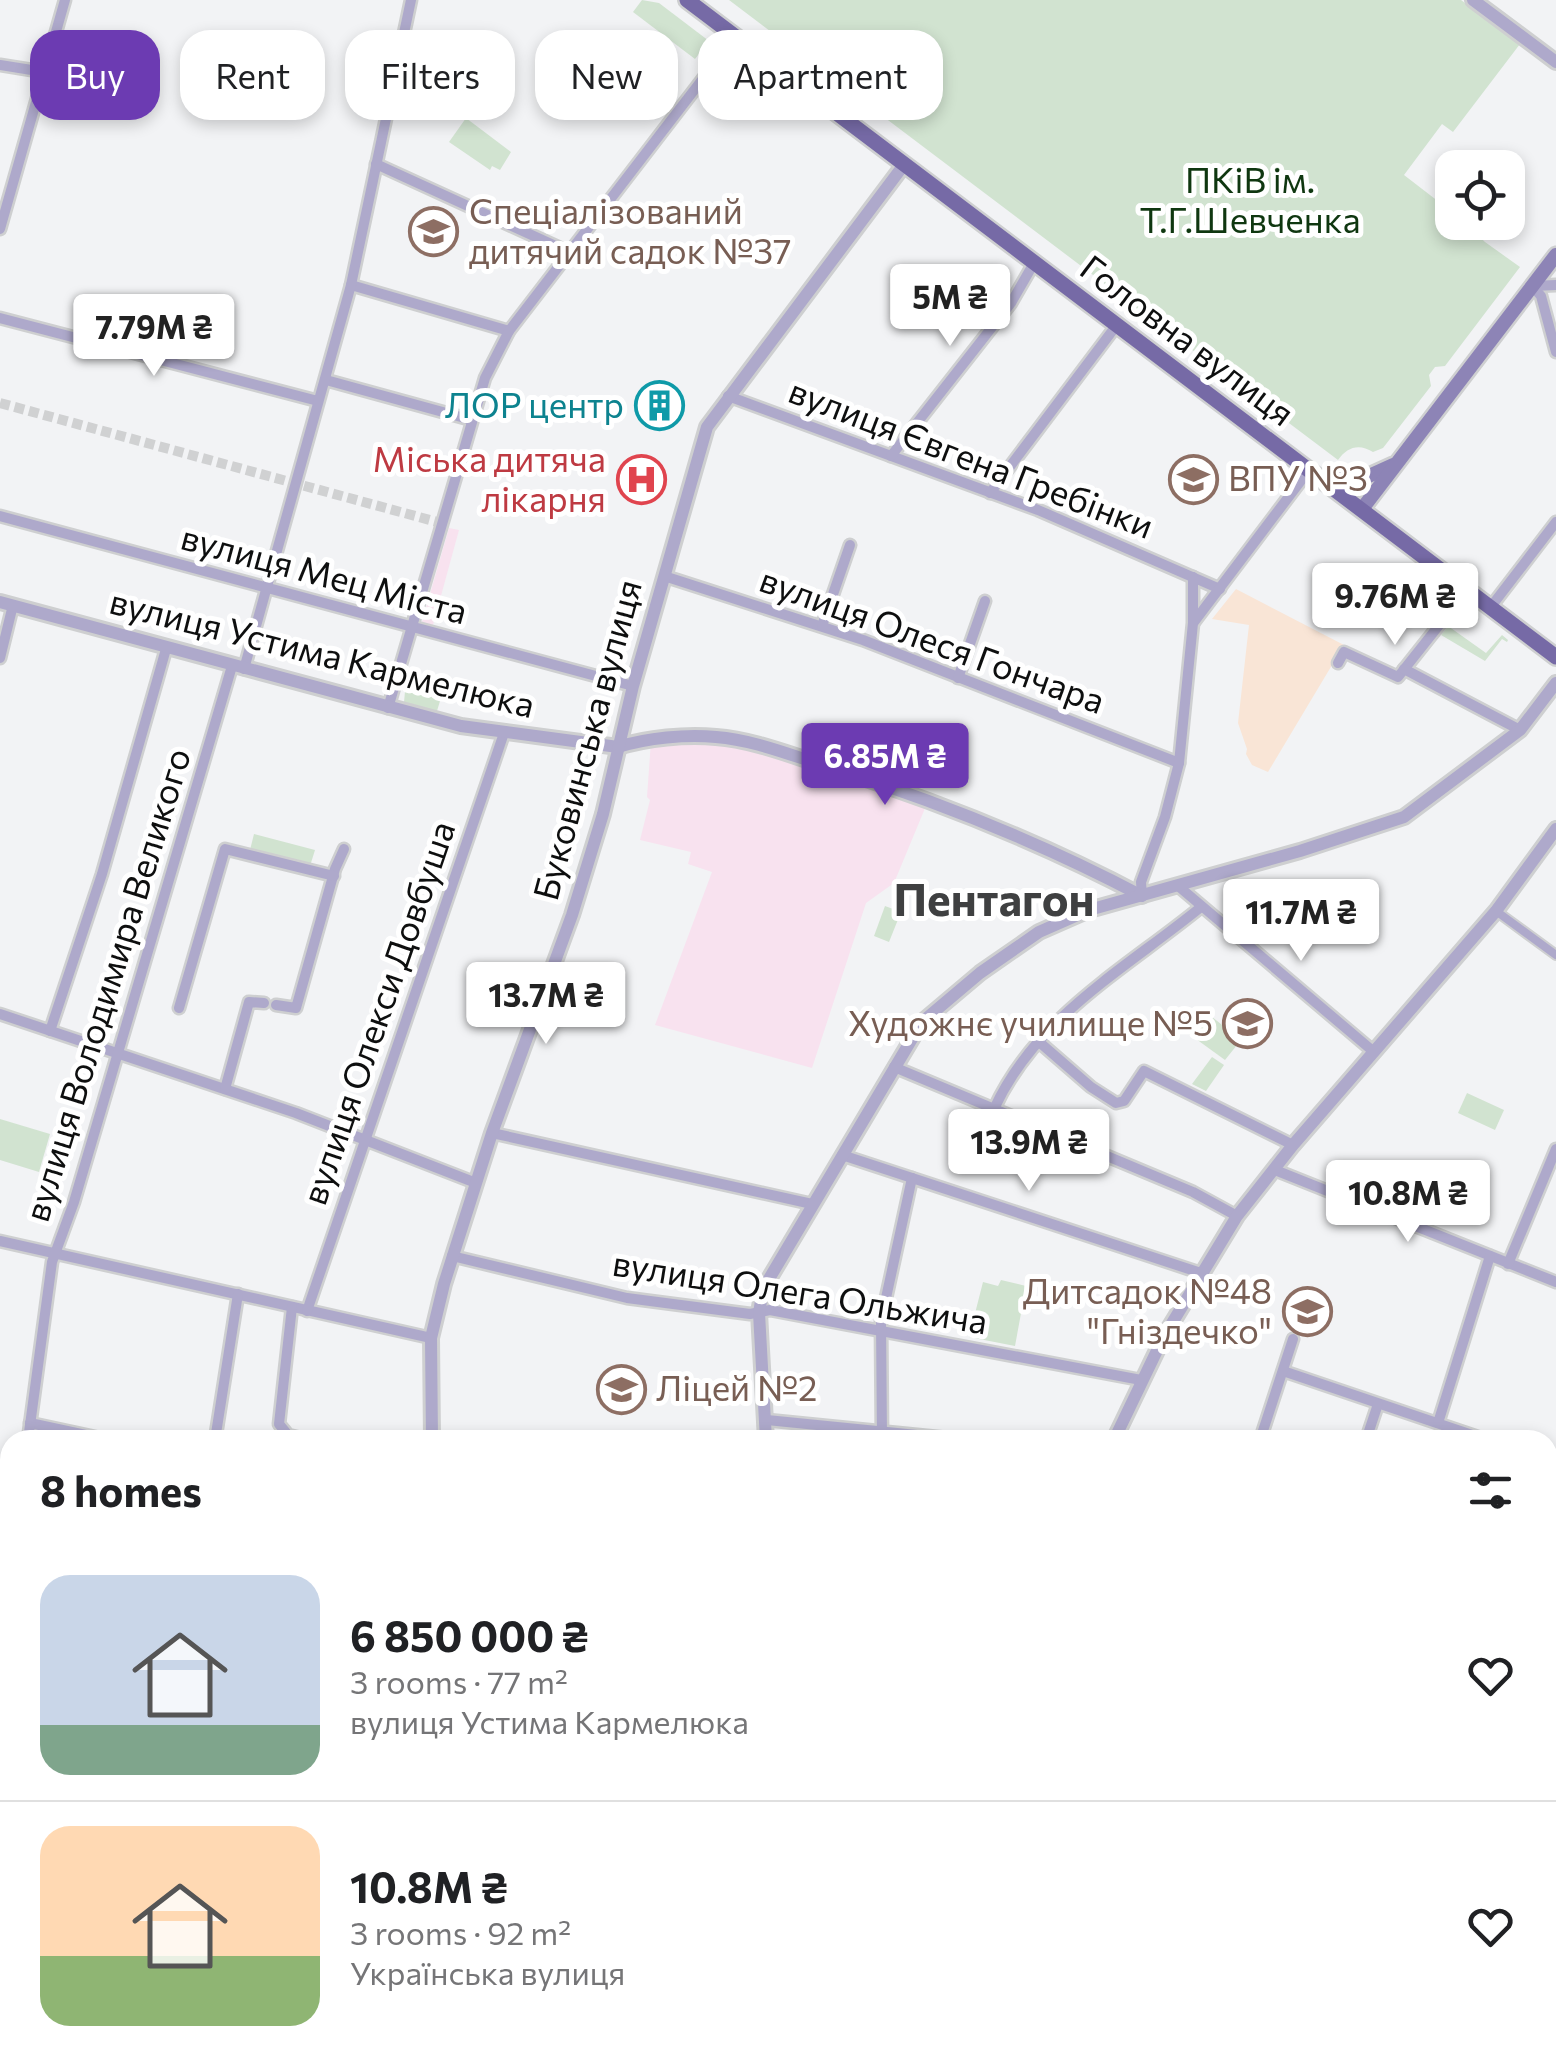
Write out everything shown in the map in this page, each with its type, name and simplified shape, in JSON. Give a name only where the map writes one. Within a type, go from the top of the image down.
[{"type":"main road","name":"Головна вулиця","points":[[686,0],[726,30]]},
{"type":"main road","name":"Головна вулиця","points":[[843,120],[1556,657]]},
{"type":"main road","points":[[1358,506],[1398,462],[1556,255]]},
{"type":"main road","points":[[1316,474],[1360,480],[1398,462]]},
{"type":"main road","points":[[1358,506],[1354,492],[1360,480]]},
{"type":"street","points":[[56,30],[65,0]]},
{"type":"street","name":"вулиця Володимира Великого","points":[[29,1430],[52,1262],[238,668],[267,588],[351,285],[411,0]]},
{"type":"street","points":[[1473,0],[1556,62]]},
{"type":"street","points":[[0,65],[30,70]]},
{"type":"street","points":[[388,708],[485,378],[509,331],[698,86]]},
{"type":"street","points":[[0,228],[5,192],[30,115]]},
{"type":"street","points":[[376,164],[571,253]]},
{"type":"street","name":"Буковинська вулиця","points":[[432,1430],[432,1338],[452,1256],[604,814],[633,686],[707,426],[903,166]]},
{"type":"street","points":[[892,456],[1011,304],[1034,263]]},
{"type":"street","points":[[351,285],[509,331]]},
{"type":"street","points":[[1532,286],[1556,285]]},
{"type":"street","points":[[1532,286],[1541,296],[1556,352]]},
{"type":"street","points":[[0,318],[318,401]]},
{"type":"street","points":[[990,492],[1116,326]]},
{"type":"street","points":[[326,380],[472,420]]},
{"type":"street","name":"вулиця Євгена Гребінки","points":[[728,396],[1110,539],[1220,589]]},
{"type":"street","points":[[1193,623],[1316,474]]},
{"type":"street","name":"вулиця Мец Міста","points":[[0,516],[633,686]]},
{"type":"street","points":[[1490,608],[1556,522]]},
{"type":"street","points":[[822,626],[850,545]]},
{"type":"street","name":"вулиця Олеся Гончара","points":[[664,576],[822,626],[1179,763]]},
{"type":"street","points":[[1142,896],[1140,882],[1166,817],[1179,763],[1193,623],[1192,576]]},
{"type":"street","points":[[1338,663],[1344,652],[1398,677],[1467,590]]},
{"type":"street","points":[[958,678],[985,601]]},
{"type":"street","points":[[0,658],[6,604]]},
{"type":"street","name":"вулиця Устима Кармелюка","points":[[6,604],[388,708],[504,733],[618,747],[711,736],[743,740],[945,808],[1142,896]]},
{"type":"street","points":[[50,1031],[102,874],[166,649]]},
{"type":"street","points":[[1404,669],[1520,730]]},
{"type":"street","points":[[766,1430],[759,1313],[763,1290],[894,1067],[922,1022],[939,1005],[1014,947],[1076,916],[1404,817],[1520,730],[1556,683]]},
{"type":"street","name":"вулиця Олекси Довбуша","points":[[307,1311],[504,733]]},
{"type":"street","points":[[1119,1430],[1201,1272],[1238,1216],[1293,1144],[1496,912],[1556,829]]},
{"type":"street","points":[[225,1089],[249,1002],[296,1008],[344,848]]},
{"type":"street","points":[[179,1008],[225,850],[334,876]]},
{"type":"street","points":[[1176,885],[1374,1052]]},
{"type":"street","points":[[994,1109],[1017,1065],[1078,1001],[1201,907]]},
{"type":"street","points":[[1496,912],[1556,955]]},
{"type":"street","points":[[0,1014],[225,1089],[476,1182]]},
{"type":"street","points":[[1038,1042],[1091,1087],[1116,1102],[1124,1101],[1144,1070],[1293,1144]]},
{"type":"street","points":[[894,1067],[1193,1192],[1238,1216]]},
{"type":"street","points":[[492,1133],[812,1204]]},
{"type":"street","points":[[1508,1264],[1556,1149]]},
{"type":"street","points":[[842,1155],[1201,1272]]},
{"type":"street","points":[[1275,1170],[1556,1282]]},
{"type":"street","points":[[882,1430],[881,1329],[912,1178]]},
{"type":"street","points":[[0,1242],[432,1338]]},
{"type":"street","name":"вулиця Олега Ольжича","points":[[452,1256],[626,1298],[759,1313],[770,1310],[1142,1380]]},
{"type":"street","points":[[1438,1423],[1490,1256]]},
{"type":"street","points":[[217,1430],[238,1294]]},
{"type":"street","points":[[282,1430],[279,1424],[283,1372],[292,1307]]},
{"type":"street","points":[[1263,1430],[1293,1339]]},
{"type":"street","points":[[1284,1371],[1453,1430]]},
{"type":"street","points":[[1369,1430],[1378,1404]]},
{"type":"street","points":[[767,1420],[844,1430]]},
{"type":"street","points":[[30,1423],[63,1430]]},
{"type":"shaded area","points":[[449,528],[459,530],[433,625],[422,622]]},
{"type":"shaded area","points":[[1236,589],[1344,645],[1268,772],[1252,765],[1238,723],[1249,625],[1212,619]]},
{"type":"shaded area","points":[[710,737],[928,801],[894,883],[866,903],[812,1068],[655,1025],[712,872],[688,864],[691,852],[640,840],[650,800],[647,797],[651,741]]},
{"type":"green space","points":[[642,0],[659,3],[698,33],[698,55],[695,59],[678,46],[678,30],[657,30],[633,12]]},
{"type":"green space","name":"ПКіВ ім. Т.Г.Шевченка","points":[[729,0],[1461,0],[1520,44],[1453,132],[1442,124],[1404,175],[1435,199],[1435,240],[1483,240],[1520,267],[1445,366],[1435,367],[1429,375],[1431,386],[1383,448],[1373,452],[1354,448],[1338,460],[888,120],[943,120],[943,30],[769,30]]},
{"type":"green space","points":[[465,120],[469,120],[511,152],[500,170],[492,166],[490,170],[449,142]]},
{"type":"green space","points":[[1448,626],[1486,653],[1502,635],[1508,640],[1502,639],[1485,661],[1441,635]]},
{"type":"green space","points":[[406,681],[443,691],[437,711],[404,702]]},
{"type":"green space","points":[[254,834],[315,850],[310,866],[250,850]]},
{"type":"green space","points":[[885,906],[901,912],[889,942],[874,936]]},
{"type":"green space","points":[[1202,1009],[1241,1040],[1225,1060],[1185,1031]]},
{"type":"green space","points":[[1212,1057],[1224,1065],[1206,1091],[1192,1084]]},
{"type":"green space","points":[[1467,1093],[1504,1110],[1495,1130],[1458,1113]]},
{"type":"green space","points":[[0,1119],[50,1134],[39,1172],[0,1160]]},
{"type":"green space","points":[[1001,1280],[1026,1286],[1015,1346],[969,1337],[983,1282],[998,1286]]},
{"type":"tunnel","points":[[0,403],[441,523]]},
{"type":"place","name":"Спеціалізований дитячий садок №37","points":[[434,232]]},
{"type":"place","name":"ЛОР центр","points":[[659,406]]},
{"type":"place","name":"ВПУ №3","points":[[1193,479]]},
{"type":"place","name":"Міська дитяча лікарня","points":[[641,480]]},
{"type":"place","name":"Художнє училище №5","points":[[1248,1024]]},
{"type":"place","name":"Дитсадок №48 \"Гніздечко\"","points":[[1307,1312]]},
{"type":"place","name":"Ліцей №2","points":[[621,1389]]},
{"type":"district","name":"Пентагон","points":[[994,900]]}]
